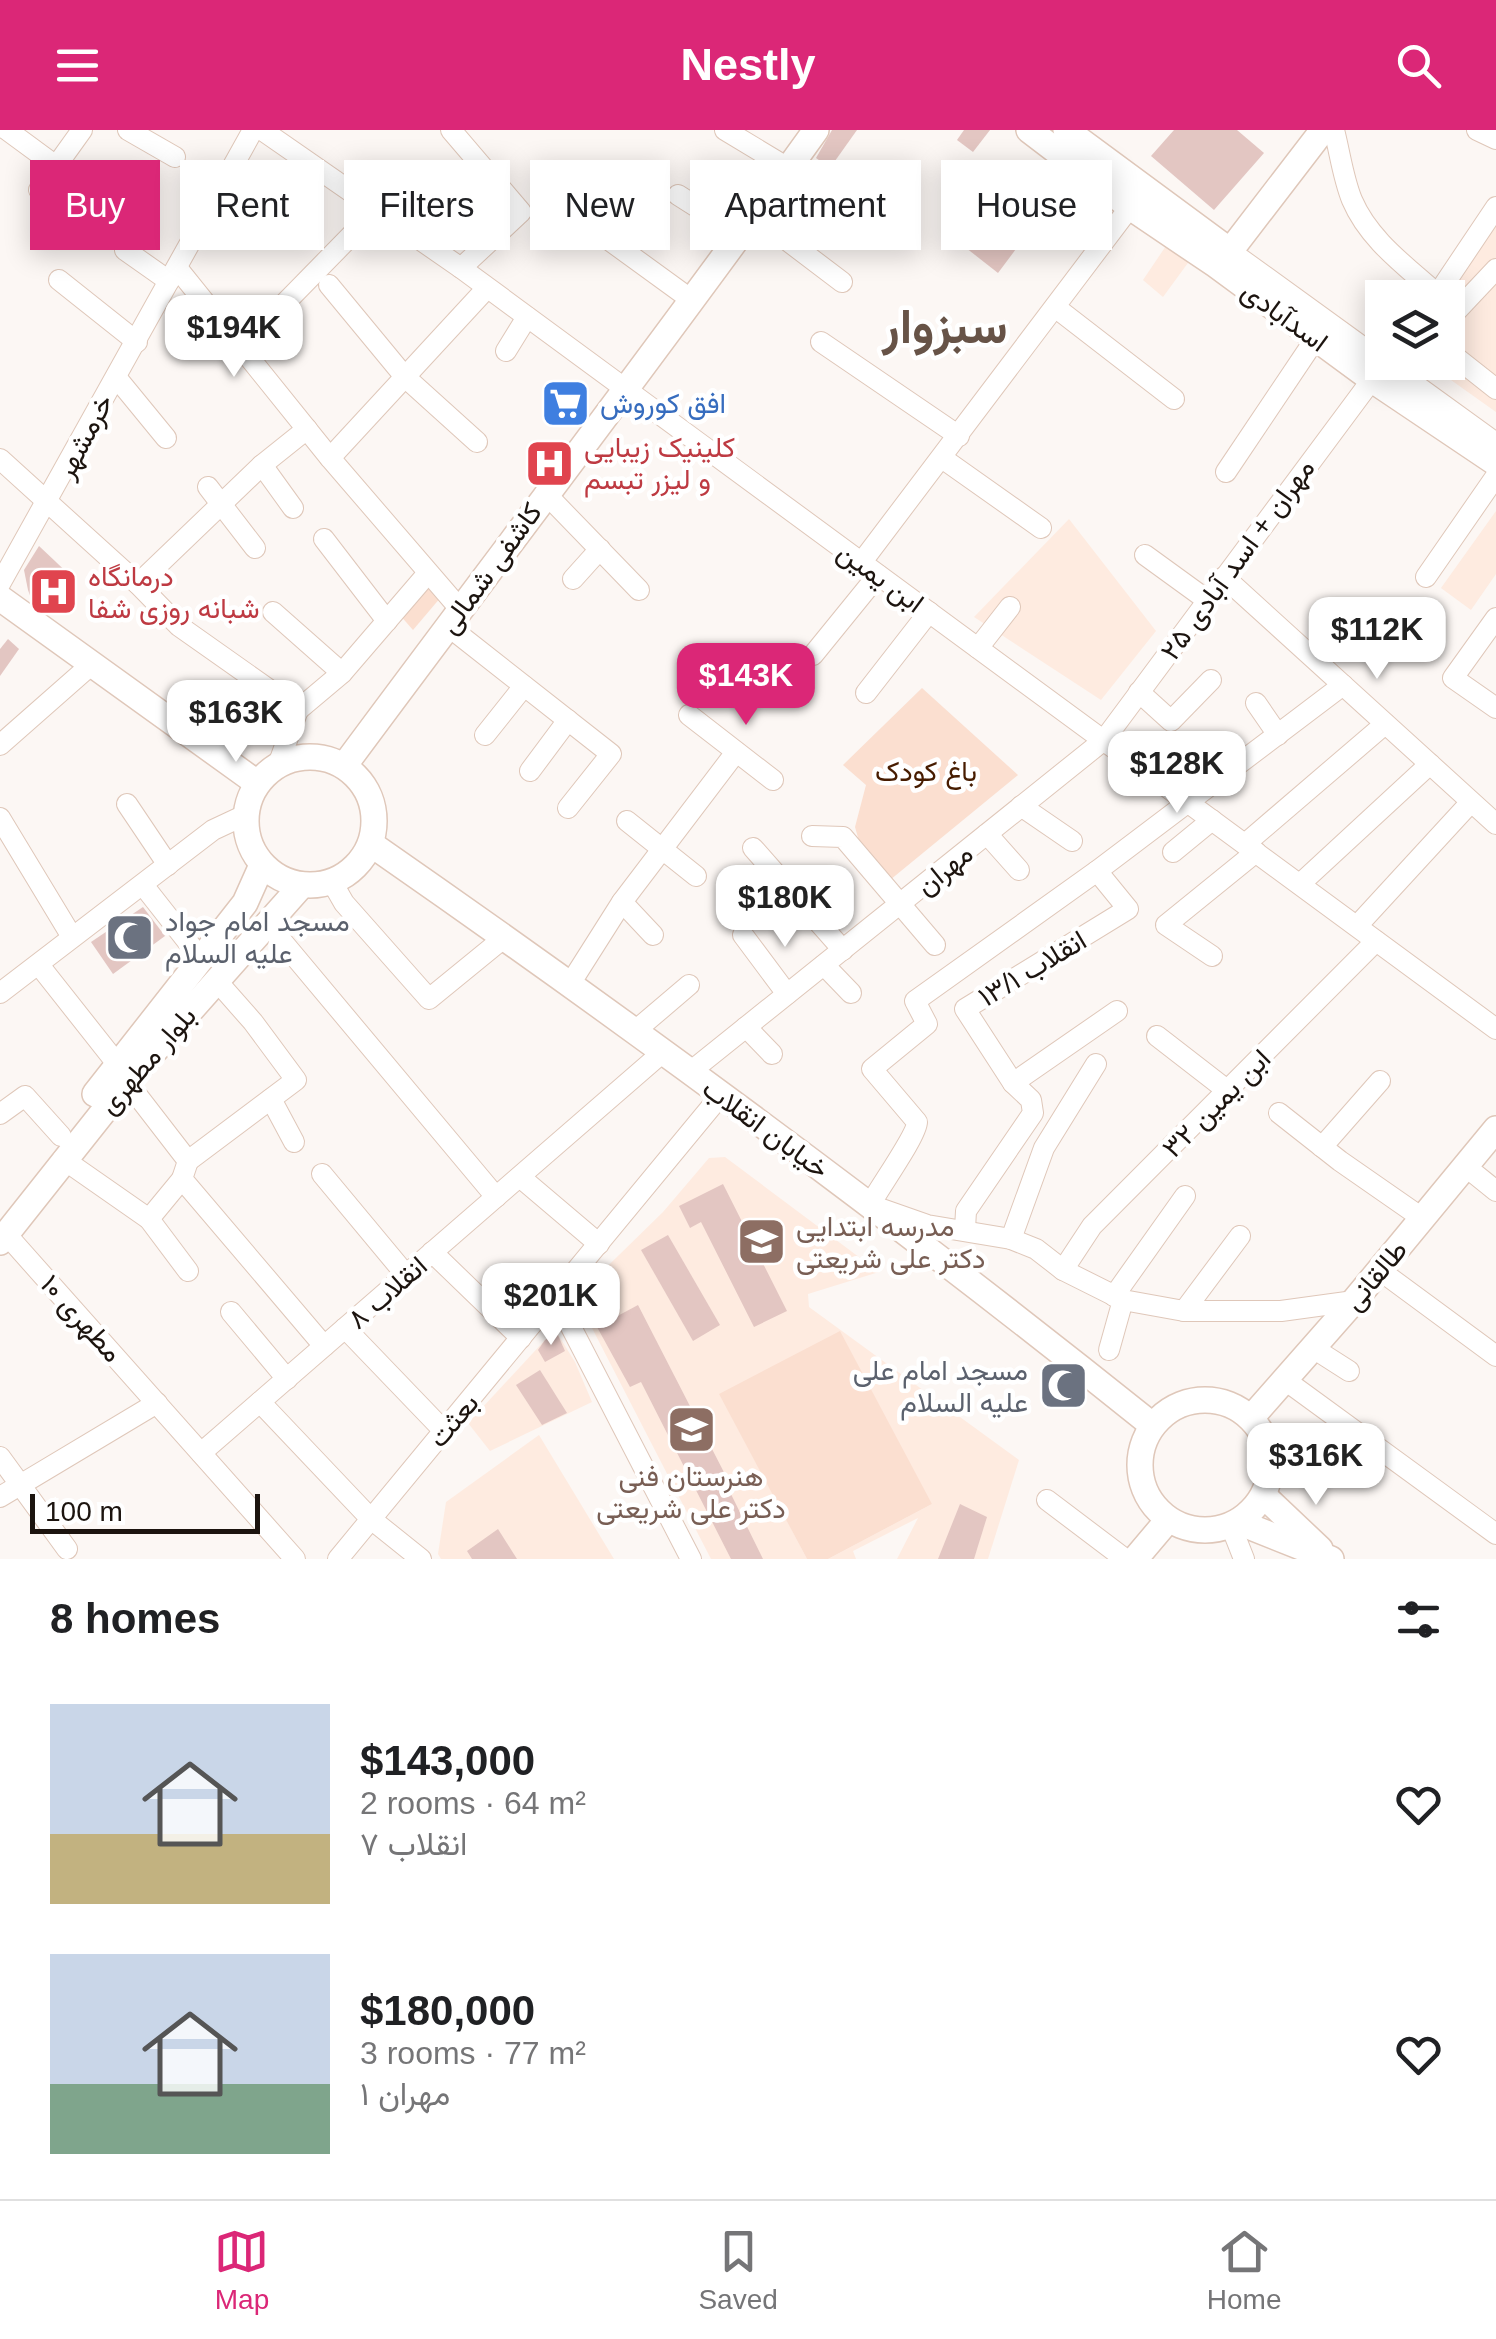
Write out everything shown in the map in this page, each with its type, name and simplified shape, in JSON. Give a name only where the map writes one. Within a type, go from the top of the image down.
[{"type":"main road","name":"کاشفی شمالی","points":[[794,160],[816,130]]},
{"type":"main road","name":"اسدآبادی","points":[[1029,130],[1130,207],[1223,258]]},
{"type":"main road","name":"اسدآبادی","points":[[1066,130],[1316,338],[1365,359]]},
{"type":"main road","points":[[1223,258],[1323,130]]},
{"type":"main road","name":"کاشفی شمالی","points":[[344,766],[730,250]]},
{"type":"main road","name":"اسدآبادی","points":[[1398,380],[1496,463]]},
{"type":"main road","points":[[0,598],[257,783]]},
{"type":"main road","points":[[311,756],[344,766],[357,777],[374,808],[371,844],[362,860],[332,882],[302,885],[280,878],[262,865],[252,850],[245,816],[257,783],[278,764],[311,756]]},
{"type":"main road","name":"خیابان انقلاب","points":[[371,844],[570,984],[870,1205],[1152,1426]]},
{"type":"main road","name":"بلوار مطهری","points":[[209,970],[262,865]]},
{"type":"main road","name":"بلوار مطهری","points":[[2,1230],[62,1148],[209,970],[266,922],[302,885]]},
{"type":"main road","name":"طالقانی","points":[[1252,1418],[1496,1129]]},
{"type":"main road","points":[[1200,1400],[1228,1403],[1252,1418],[1270,1456],[1269,1483],[1253,1511],[1235,1524],[1199,1531],[1168,1520],[1150,1500],[1140,1476],[1141,1449],[1152,1426],[1174,1407],[1200,1400]]},
{"type":"main road","points":[[1264,1496],[1331,1559]]},
{"type":"main road","points":[[1136,1559],[1168,1520]]},
{"type":"main road","points":[[1235,1524],[1331,1559]]},
{"type":"street","points":[[7,130],[48,160]]},
{"type":"street","points":[[60,160],[82,130]]},
{"type":"street","points":[[128,130],[174,157]]},
{"type":"street","name":"خرمشهر","points":[[0,584],[254,130]]},
{"type":"street","name":"ابن یمین","points":[[262,130],[344,185]]},
{"type":"street","points":[[451,130],[522,212],[460,268]]},
{"type":"street","points":[[724,130],[775,160]]},
{"type":"street","points":[[1334,130],[1351,198],[1365,225],[1419,280]]},
{"type":"street","points":[[1477,130],[1496,140]]},
{"type":"street","points":[[678,195],[690,200]]},
{"type":"street","points":[[813,654],[942,458],[1130,207]]},
{"type":"street","points":[[1447,280],[1496,207]]},
{"type":"street","points":[[285,303],[344,243]]},
{"type":"street","points":[[124,250],[174,275],[428,572],[454,618],[524,686],[611,754],[568,808]]},
{"type":"street","name":"ابن یمین","points":[[435,250],[1496,1029]]},
{"type":"street","points":[[623,250],[693,301]]},
{"type":"street","points":[[788,250],[842,282]]},
{"type":"street","points":[[1223,258],[1365,355]]},
{"type":"street","points":[[1465,302],[1496,269]]},
{"type":"street","points":[[59,280],[137,342]]},
{"type":"street","points":[[329,285],[405,377],[476,442]]},
{"type":"street","points":[[330,458],[487,288]]},
{"type":"street","points":[[1055,307],[1174,399]]},
{"type":"street","points":[[506,350],[527,317]]},
{"type":"street","points":[[1226,472],[1316,338]]},
{"type":"street","points":[[820,342],[959,436]]},
{"type":"street","points":[[1465,364],[1496,389]]},
{"type":"street","points":[[116,377],[166,438]]},
{"type":"street","name":"مهران + اسد آبادی ۲۵","points":[[1104,740],[1371,380]]},
{"type":"street","points":[[1402,380],[1496,442]]},
{"type":"street","points":[[138,584],[262,465],[307,430]]},
{"type":"street","points":[[942,458],[1041,528]]},
{"type":"street","points":[[0,459],[179,626],[298,710]]},
{"type":"street","points":[[262,465],[294,508]]},
{"type":"street","points":[[1426,577],[1496,476]]},
{"type":"street","points":[[208,487],[256,548]]},
{"type":"street","points":[[545,493],[638,590]]},
{"type":"street","points":[[324,539],[387,621]]},
{"type":"street","points":[[573,579],[600,549]]},
{"type":"street","points":[[1145,555],[1207,600]]},
{"type":"street","points":[[278,764],[298,710],[342,673],[428,572]]},
{"type":"street","points":[[1224,577],[1496,824]]},
{"type":"street","points":[[978,648],[1010,606]]},
{"type":"street","points":[[273,612],[342,673]]},
{"type":"street","points":[[866,693],[929,612]]},
{"type":"street","points":[[1496,618],[1454,678],[1496,708]]},
{"type":"street","points":[[0,745],[92,664]]},
{"type":"street","points":[[1139,692],[1171,721],[1210,680]]},
{"type":"street","points":[[1343,685],[1097,871],[915,1001],[927,1024],[872,1069],[918,1122],[917,1132],[892,1165],[870,1205],[927,1225],[1011,1239],[1036,1249],[1063,1270],[1119,1298],[1184,1311],[1281,1311],[1354,1301]]},
{"type":"street","points":[[485,736],[524,686]]},
{"type":"street","points":[[1256,704],[1278,735]]},
{"type":"street","points":[[689,715],[773,780]]},
{"type":"street","points":[[530,770],[568,720]]},
{"type":"street","points":[[1212,956],[1166,925],[1386,724]]},
{"type":"street","name":"مهران","points":[[690,1072],[1104,740]]},
{"type":"street","points":[[570,984],[622,902],[736,752]]},
{"type":"street","points":[[1300,884],[1430,764]]},
{"type":"street","points":[[1356,926],[1472,802]]},
{"type":"street","points":[[128,804],[168,865]]},
{"type":"street","points":[[1022,806],[1072,840]]},
{"type":"street","points":[[0,993],[213,830],[245,816]]},
{"type":"street","points":[[0,818],[72,937]]},
{"type":"street","points":[[627,820],[696,876]]},
{"type":"street","points":[[1173,852],[1212,820]]},
{"type":"street","points":[[986,834],[1019,870]]},
{"type":"street","points":[[812,836],[844,837],[935,945]]},
{"type":"street","points":[[753,848],[843,950]]},
{"type":"street","name":"انقلاب ۱۳/۱","points":[[965,1229],[966,1211],[1033,1113],[1031,1100],[1013,1083],[965,1009],[1128,909],[1097,871]]},
{"type":"street","points":[[332,882],[344,903],[429,998],[505,937]]},
{"type":"street","points":[[143,885],[296,1080],[185,1170],[149,1219]]},
{"type":"street","points":[[622,902],[653,935]]},
{"type":"street","points":[[266,922],[496,1197]]},
{"type":"street","points":[[743,935],[787,994]]},
{"type":"street","name":"ابن یمین ۳۲","points":[[1063,1270],[1092,1226],[1376,941]]},
{"type":"street","points":[[40,965],[122,1074],[185,1170],[324,1346]]},
{"type":"street","points":[[824,965],[851,993]]},
{"type":"street","points":[[634,1032],[690,985]]},
{"type":"street","points":[[1013,1083],[1117,1011]]},
{"type":"street","points":[[746,1027],[772,1054]]},
{"type":"street","points":[[1157,1036],[1228,1091]]},
{"type":"street","name":"انقلاب ۸","points":[[201,1453],[663,1052]]},
{"type":"street","points":[[1011,1239],[1044,1148],[1096,1064]]},
{"type":"street","points":[[1322,1148],[1380,1081]]},
{"type":"street","points":[[0,1114],[26,1096],[62,1148],[149,1219],[188,1272]]},
{"type":"street","name":"بعثت","points":[[338,1559],[721,1096]]},
{"type":"street","points":[[271,1099],[294,1142]]},
{"type":"street","points":[[1278,1113],[1422,1218]]},
{"type":"street","points":[[1465,1166],[1496,1191]]},
{"type":"street","points":[[322,1174],[406,1276]]},
{"type":"street","points":[[520,1176],[598,1244]]},
{"type":"street","points":[[1110,1350],[1119,1298],[1185,1196]]},
{"type":"street","name":"مطهری ۱۰","points":[[2,1230],[295,1559]]},
{"type":"street","points":[[1184,1311],[1240,1236]]},
{"type":"street","points":[[432,1252],[520,1338]]},
{"type":"street","points":[[1378,1269],[1496,1356]]},
{"type":"street","points":[[555,1296],[690,1559]]},
{"type":"street","points":[[231,1312],[286,1379]]},
{"type":"street","points":[[345,1328],[444,1431]]},
{"type":"street","points":[[1313,1348],[1349,1371]]},
{"type":"street","points":[[1285,1380],[1496,1534]]},
{"type":"street","points":[[260,1402],[371,1519],[422,1559]]},
{"type":"street","points":[[0,1497],[157,1403]]},
{"type":"street","points":[[0,1458],[68,1549]]},
{"type":"street","points":[[1048,1500],[1125,1559]]},
{"type":"street","points":[[1235,1524],[1244,1559]]},
{"type":"shaded area","points":[[1496,221],[1496,412],[1451,380],[1465,380],[1465,280],[1456,280]]},
{"type":"shaded area","points":[[1170,240],[1193,256],[1163,297],[1143,280]]},
{"type":"shaded area","points":[[1496,511],[1496,574],[1471,610],[1441,588]]},
{"type":"shaded area","points":[[1069,519],[1156,631],[1101,700],[974,617]]},
{"type":"shaded area","points":[[725,1157],[879,1272],[808,1294],[809,1307],[1019,1460],[988,1559],[897,1559],[918,1518],[853,1551],[856,1559],[828,1559],[932,1504],[720,1394],[807,1559],[711,1559],[576,1297],[663,1212],[709,1158]]},
{"type":"shaded area","points":[[557,1333],[592,1402],[490,1451],[468,1423],[545,1340]]},
{"type":"shaded area","points":[[539,1435],[614,1559],[441,1559],[438,1554],[446,1502]]},
{"type":"green space","points":[[426,580],[441,597],[413,630],[399,614]]},
{"type":"green space","name":"باغ کودک","points":[[922,688],[1018,775],[879,889],[868,873],[855,827],[866,785],[843,765]]},
{"type":"green space","points":[[840,1331],[932,1504],[828,1559],[807,1559],[719,1394]]},
{"type":"building","points":[[832,130],[857,130],[836,160],[816,158]]},
{"type":"building","points":[[964,130],[990,130],[973,152],[957,140]]},
{"type":"building","points":[[1174,130],[1237,130],[1264,153],[1214,210],[1151,156]]},
{"type":"building","points":[[969,250],[1015,250],[998,273]]},
{"type":"building","points":[[39,546],[74,579],[51,615],[32,601],[24,570]]},
{"type":"building","points":[[8,639],[19,649],[0,676],[0,649]]},
{"type":"building","name":"مسجد امام جواد علیه السلام","points":[[143,907],[165,936],[113,974],[91,942]]},
{"type":"building","points":[[723,1184],[787,1311],[754,1327],[701,1222],[690,1228],[679,1206]]},
{"type":"building","points":[[668,1235],[720,1325],[693,1341],[641,1250]]},
{"type":"building","points":[[638,1305],[730,1484],[727,1486],[763,1559],[731,1559],[641,1382],[630,1387],[597,1327]]},
{"type":"building","points":[[557,1333],[565,1351],[545,1362],[538,1350]]},
{"type":"building","points":[[540,1370],[567,1413],[542,1425],[516,1385]]},
{"type":"building","points":[[960,1504],[987,1517],[974,1559],[938,1559]]},
{"type":"building","points":[[498,1529],[517,1559],[472,1559],[467,1551]]},
{"type":"place","name":"افق کوروش","points":[[565,403]]},
{"type":"place","name":"کلینیک زیبایی و لیزر تبسم","points":[[549,463]]},
{"type":"place","name":"درمانگاه شبانه روزی شفا","points":[[53,592]]},
{"type":"place","name":"مسجد امام جواد علیه السلام","points":[[130,937]]},
{"type":"place","name":"مدرسه ابتدایی دکتر علی شریعتی","points":[[761,1242]]},
{"type":"place","name":"مسجد امام علی علیه السلام","points":[[1063,1386]]},
{"type":"place","name":"هنرستان فنی دکتر علی شریعتی","points":[[691,1429]]},
{"type":"district","name":"سبزوار","points":[[945,326]]}]
